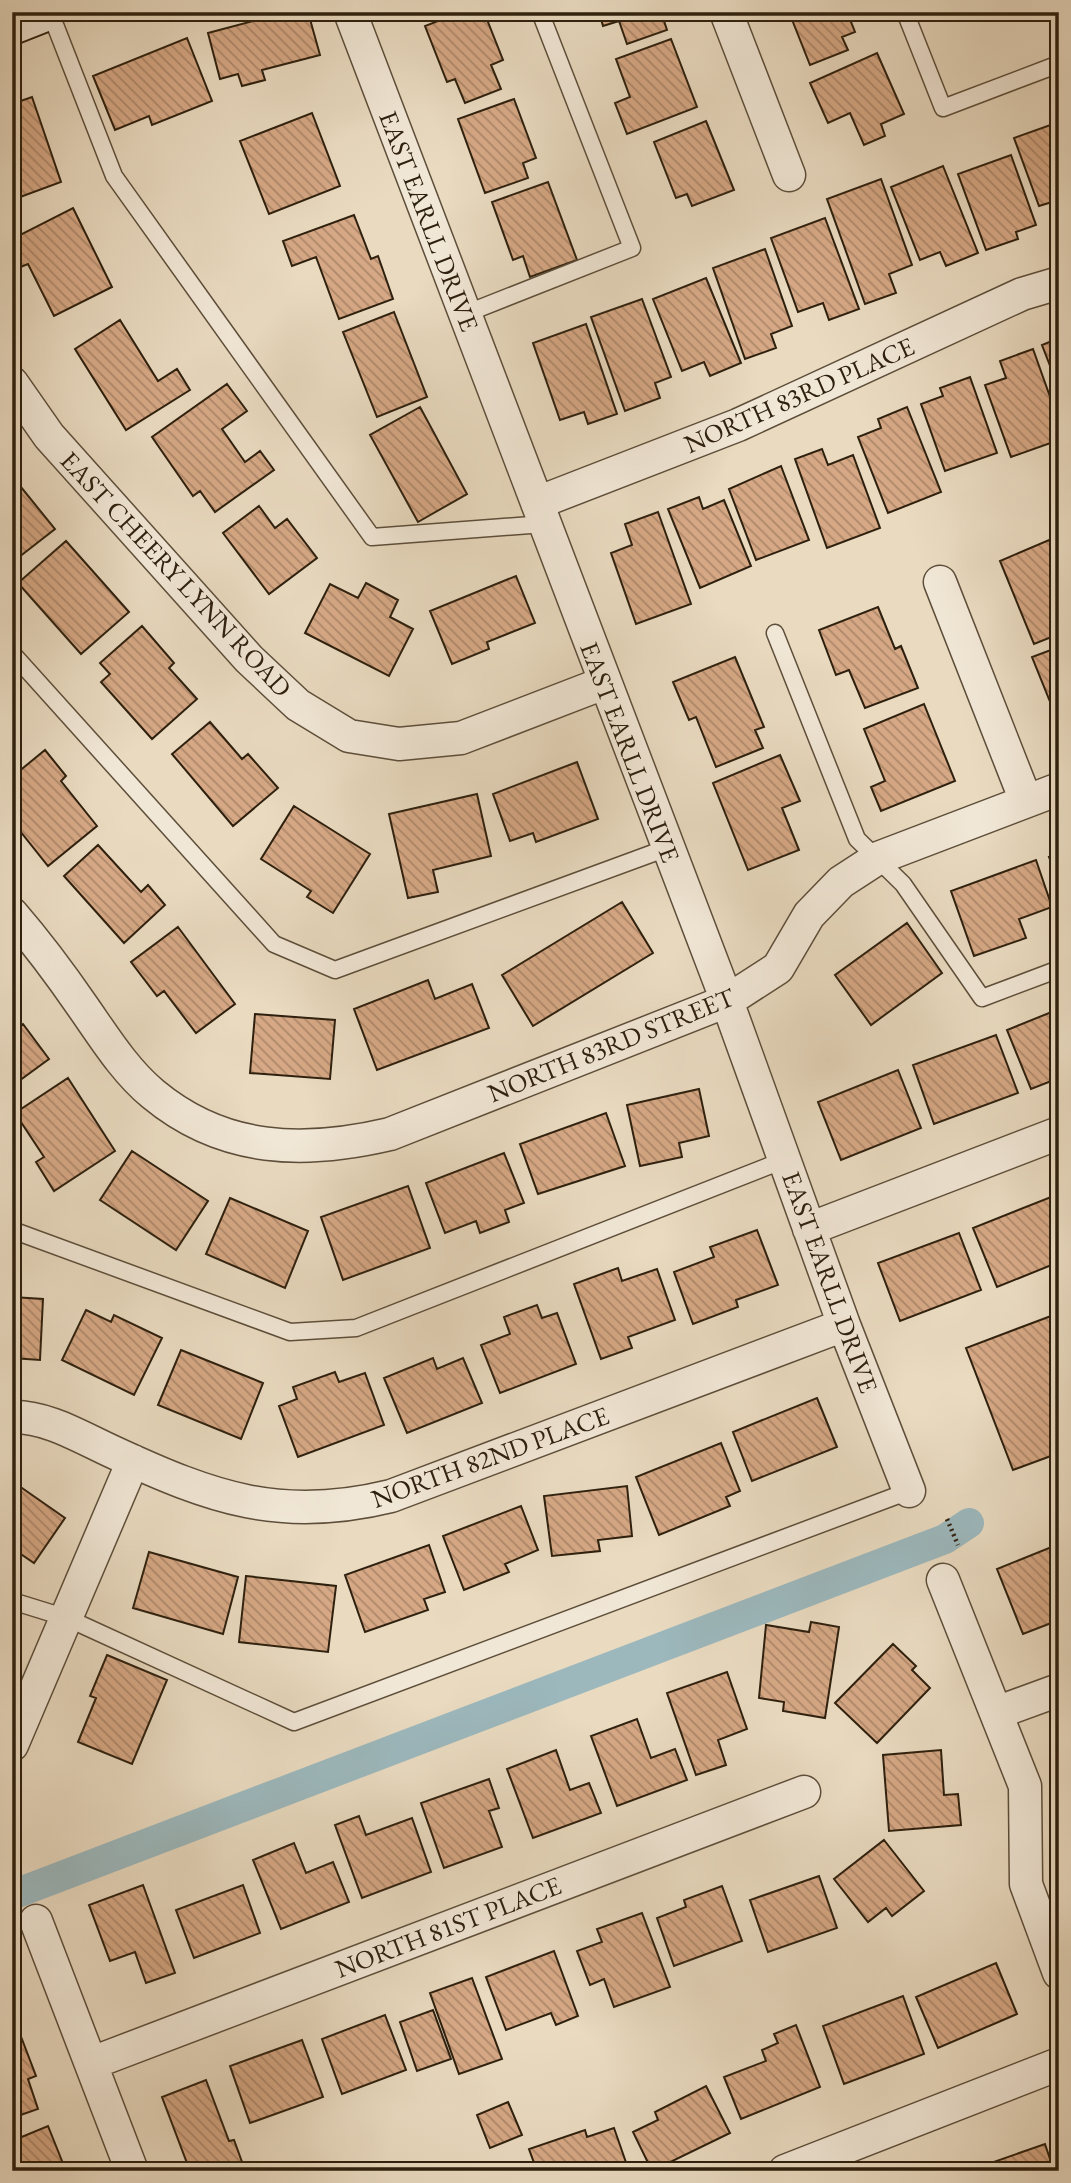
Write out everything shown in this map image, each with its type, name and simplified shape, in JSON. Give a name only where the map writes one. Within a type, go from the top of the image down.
[{"type":"street","points":[[12,25],[45,12]]},
{"type":"street","name":"EAST EARLL DRIVE","points":[[350,12],[727,1002],[844,1325],[909,1491]]},
{"type":"street","points":[[726,12],[789,175]]},
{"type":"street","name":"NORTH 83RD PLACE","points":[[540,514],[1022,294],[1059,283]]},
{"type":"street","name":"EAST CHEERY LYNN ROAD","points":[[12,383],[49,436],[249,659],[298,705],[349,736],[399,744],[461,737],[604,683]]},
{"type":"street","points":[[940,582],[1026,801]]},
{"type":"street","name":"NORTH 83RD STREET","points":[[12,914],[44,952],[111,1048],[153,1094],[190,1118],[230,1137],[267,1145],[310,1148],[390,1134],[727,1002],[778,968],[809,915],[825,895],[878,858],[1059,789]]},
{"type":"street","points":[[809,1229],[1059,1133]]},
{"type":"street","name":"NORTH 82ND PLACE","points":[[12,1417],[23,1417],[63,1429],[201,1490],[256,1505],[305,1509],[348,1507],[391,1496],[844,1325]]},
{"type":"street","points":[[12,1745],[133,1461]]},
{"type":"street","points":[[943,1580],[1025,1786],[1026,1884],[1059,1973]]},
{"type":"street","points":[[996,1713],[1059,1690]]},
{"type":"street","name":"NORTH 81ST PLACE","points":[[92,2063],[803,1792]]},
{"type":"street","points":[[36,1921],[132,2171]]},
{"type":"street","points":[[785,2171],[1059,2064]]},
{"type":"lane","points":[[50,12],[114,176],[372,537],[540,514]]},
{"type":"lane","points":[[465,314],[632,248],[540,12]]},
{"type":"lane","points":[[905,12],[943,108],[1059,64]]},
{"type":"lane","points":[[775,634],[857,839],[903,884],[982,999],[1059,969]]},
{"type":"lane","points":[[12,653],[274,944],[335,970],[667,848]]},
{"type":"lane","points":[[12,1230],[290,1332],[356,1328],[784,1160]]},
{"type":"lane","points":[[12,1601],[66,1618],[295,1722],[909,1491]]},
{"type":"path","points":[[947,1519],[958,1545]]},
{"type":"building","points":[[287,12],[308,12],[320,55],[262,70],[265,80],[242,86],[238,74],[220,79],[208,33]]},
{"type":"building","points":[[461,12],[484,12],[503,60],[491,65],[501,89],[465,103],[455,79],[447,82],[425,26]]},
{"type":"building","points":[[599,12],[661,12],[667,30],[627,44],[619,21],[603,26]]},
{"type":"building","points":[[789,12],[847,12],[855,32],[842,37],[848,50],[810,65]]},
{"type":"building","points":[[187,38],[212,101],[152,125],[149,116],[115,130],[93,76]]},
{"type":"building","points":[[671,39],[697,107],[627,134],[615,103],[630,97],[616,59]]},
{"type":"building","points":[[877,53],[904,114],[881,124],[885,136],[864,145],[850,113],[828,123],[810,83]]},
{"type":"building","points":[[32,97],[61,182],[12,200],[12,104]]},
{"type":"building","points":[[514,99],[536,158],[523,163],[528,178],[485,193],[458,119]]},
{"type":"building","points":[[312,113],[340,186],[269,214],[240,141]]},
{"type":"building","points":[[706,121],[734,190],[692,206],[687,194],[676,198],[654,142]]},
{"type":"building","points":[[1059,122],[1059,219],[1052,202],[1039,206],[1014,138]]},
{"type":"building","points":[[1011,155],[1036,225],[1016,232],[1018,239],[986,250],[958,174]]},
{"type":"building","points":[[943,166],[978,253],[946,266],[940,252],[920,260],[891,187]]},
{"type":"building","points":[[881,179],[912,265],[889,274],[896,293],[865,304],[827,199]]},
{"type":"building","points":[[548,182],[577,260],[530,277],[523,256],[513,260],[492,202]]},
{"type":"building","points":[[73,208],[112,287],[54,316],[28,264],[18,268],[12,257],[12,239]]},
{"type":"building","points":[[354,215],[371,259],[378,256],[393,299],[339,319],[316,257],[292,266],[283,241]]},
{"type":"building","points":[[825,218],[859,309],[829,320],[823,303],[798,312],[771,238]]},
{"type":"building","points":[[765,249],[792,326],[771,334],[776,348],[745,359],[713,268]]},
{"type":"building","points":[[706,278],[741,363],[710,376],[704,362],[682,371],[653,299]]},
{"type":"building","points":[[642,299],[671,377],[655,383],[660,398],[625,411],[591,317]]},
{"type":"building","points":[[394,312],[427,397],[377,417],[343,332]]},
{"type":"building","points":[[120,320],[158,381],[177,369],[190,390],[126,430],[75,349]]},
{"type":"building","points":[[586,324],[617,414],[588,424],[584,412],[560,420],[533,343]]},
{"type":"building","points":[[1059,338],[1059,389],[1042,345]]},
{"type":"building","points":[[1033,349],[1059,422],[1059,440],[1011,457],[985,385],[1006,378],[1000,361]]},
{"type":"building","points":[[970,377],[997,453],[945,471],[921,404],[943,396],[940,388]]},
{"type":"building","points":[[227,384],[247,411],[222,429],[245,462],[260,451],[274,470],[215,512],[200,491],[193,496],[152,437]]},
{"type":"building","points":[[420,407],[467,494],[418,522],[370,435]]},
{"type":"building","points":[[907,407],[941,492],[888,513],[858,437],[881,428],[878,419]]},
{"type":"building","points":[[822,449],[828,465],[853,455],[880,528],[827,548],[795,459]]},
{"type":"building","points":[[781,466],[809,540],[756,560],[729,489]]},
{"type":"building","points":[[12,476],[55,529],[14,561],[12,559]]},
{"type":"building","points":[[699,497],[703,509],[724,500],[751,566],[700,588],[668,509]]},
{"type":"building","points":[[259,506],[275,528],[287,519],[317,558],[269,594],[223,533]]},
{"type":"building","points":[[658,512],[691,604],[636,624],[611,553],[632,545],[625,524]]},
{"type":"building","points":[[1049,540],[1059,564],[1059,634],[1034,644],[1000,561]]},
{"type":"building","points":[[66,541],[129,612],[81,654],[18,583]]},
{"type":"building","points":[[516,576],[535,623],[487,642],[489,649],[452,664],[430,611]]},
{"type":"building","points":[[366,583],[398,600],[390,617],[413,629],[389,676],[305,633],[330,584],[358,598]]},
{"type":"building","points":[[878,607],[895,649],[901,646],[918,688],[865,708],[849,670],[836,675],[819,630]]},
{"type":"building","points":[[142,626],[174,663],[169,668],[197,699],[152,739],[101,682],[110,674],[100,663]]},
{"type":"building","points":[[1059,647],[1059,724],[1032,657]]},
{"type":"building","points":[[735,657],[764,727],[755,730],[763,748],[716,767],[696,717],[689,720],[673,682]]},
{"type":"building","points":[[924,704],[955,781],[881,811],[871,787],[885,781],[864,729]]},
{"type":"building","points":[[210,722],[242,759],[248,754],[278,788],[233,826],[172,754]]},
{"type":"building","points":[[45,750],[66,776],[61,781],[97,826],[48,866],[12,821],[12,777]]},
{"type":"building","points":[[780,755],[800,801],[782,808],[799,850],[748,870],[713,783]]},
{"type":"building","points":[[577,762],[598,819],[536,842],[533,833],[510,841],[493,794]]},
{"type":"building","points":[[477,794],[491,856],[433,870],[438,892],[408,898],[389,814]]},
{"type":"building","points":[[294,806],[370,854],[333,913],[307,897],[311,891],[261,859]]},
{"type":"building","points":[[98,845],[141,892],[148,885],[165,905],[124,943],[64,876]]},
{"type":"building","points":[[1059,854],[1059,883],[1049,857]]},
{"type":"building","points":[[1036,860],[1052,907],[1019,919],[1026,938],[974,956],[951,891]]},
{"type":"building","points":[[622,902],[653,953],[533,1026],[502,975]]},
{"type":"building","points":[[907,923],[942,973],[871,1025],[835,975]]},
{"type":"building","points":[[178,927],[235,1004],[196,1033],[164,991],[157,996],[131,962]]},
{"type":"building","points":[[428,980],[435,999],[472,984],[489,1028],[377,1070],[354,1009]]},
{"type":"building","points":[[1059,1009],[1059,1078],[1031,1089],[1007,1030]]},
{"type":"building","points":[[255,1014],[335,1020],[330,1079],[250,1073]]},
{"type":"building","points":[[23,1024],[49,1059],[12,1086],[12,1027],[14,1030]]},
{"type":"building","points":[[996,1035],[1018,1093],[934,1124],[913,1065]]},
{"type":"building","points":[[898,1070],[921,1128],[841,1160],[818,1102]]},
{"type":"building","points":[[68,1078],[115,1151],[54,1191],[36,1162],[44,1157],[15,1113]]},
{"type":"building","points":[[699,1089],[709,1136],[679,1143],[682,1157],[640,1166],[627,1105]]},
{"type":"building","points":[[606,1113],[625,1166],[538,1194],[520,1144]]},
{"type":"building","points":[[132,1151],[208,1201],[176,1250],[100,1200]]},
{"type":"building","points":[[504,1153],[524,1203],[505,1210],[509,1222],[480,1233],[476,1221],[445,1233],[426,1183]]},
{"type":"building","points":[[408,1186],[430,1248],[343,1280],[321,1217]]},
{"type":"building","points":[[1056,1195],[1059,1203],[1059,1262],[997,1287],[973,1228]]},
{"type":"building","points":[[230,1198],[308,1231],[285,1288],[206,1254]]},
{"type":"building","points":[[757,1230],[778,1285],[736,1300],[738,1307],[693,1324],[674,1272],[714,1257],[710,1247]]},
{"type":"building","points":[[959,1233],[981,1290],[900,1321],[878,1263]]},
{"type":"building","points":[[618,1268],[622,1281],[657,1269],[675,1320],[628,1337],[632,1348],[601,1359],[574,1284]]},
{"type":"building","points":[[12,1297],[43,1299],[40,1360],[12,1358]]},
{"type":"building","points":[[537,1305],[542,1318],[557,1313],[576,1364],[500,1393],[481,1345],[510,1334],[504,1317]]},
{"type":"building","points":[[86,1310],[111,1322],[114,1315],[162,1338],[134,1395],[62,1360]]},
{"type":"building","points":[[1059,1313],[1059,1453],[1013,1470],[966,1348]]},
{"type":"building","points":[[181,1350],[263,1383],[241,1439],[158,1405]]},
{"type":"building","points":[[433,1358],[437,1369],[463,1358],[482,1403],[407,1433],[384,1378]]},
{"type":"building","points":[[335,1372],[339,1382],[365,1373],[384,1425],[298,1457],[279,1406],[297,1399],[293,1387]]},
{"type":"building","points":[[817,1398],[837,1447],[752,1481],[733,1432]]},
{"type":"building","points":[[721,1443],[740,1491],[726,1497],[730,1506],[659,1535],[636,1477]]},
{"type":"building","points":[[12,1481],[65,1518],[34,1563],[12,1548]]},
{"type":"building","points":[[627,1486],[632,1536],[598,1540],[600,1551],[552,1556],[544,1496]]},
{"type":"building","points":[[521,1506],[538,1550],[505,1564],[509,1572],[464,1590],[443,1536]]},
{"type":"building","points":[[1059,1544],[1059,1620],[1023,1634],[997,1569]]},
{"type":"building","points":[[429,1545],[445,1592],[424,1599],[428,1610],[365,1632],[345,1575]]},
{"type":"building","points":[[149,1552],[238,1577],[223,1634],[133,1608]]},
{"type":"building","points":[[246,1576],[336,1586],[328,1652],[239,1642]]},
{"type":"building","points":[[811,1622],[839,1627],[825,1718],[783,1711],[784,1702],[759,1698],[766,1625],[809,1632]]},
{"type":"building","points":[[893,1644],[916,1666],[912,1670],[930,1688],[877,1743],[835,1703]]},
{"type":"building","points":[[107,1655],[167,1680],[132,1764],[78,1742],[96,1698],[90,1696]]},
{"type":"building","points":[[727,1672],[747,1729],[718,1740],[726,1765],[696,1775],[667,1693]]},
{"type":"building","points":[[637,1719],[651,1758],[675,1749],[687,1780],[617,1806],[591,1736]]},
{"type":"building","points":[[556,1750],[570,1790],[589,1783],[601,1813],[533,1838],[507,1769]]},
{"type":"building","points":[[941,1750],[944,1795],[958,1794],[961,1825],[889,1831],[883,1755]]},
{"type":"building","points":[[489,1779],[499,1808],[489,1811],[502,1847],[444,1868],[421,1803]]},
{"type":"building","points":[[359,1816],[366,1835],[412,1818],[431,1872],[362,1898],[335,1825]]},
{"type":"building","points":[[884,1840],[924,1891],[892,1916],[886,1908],[868,1922],[834,1879]]},
{"type":"building","points":[[294,1843],[306,1873],[333,1862],[349,1902],[281,1929],[253,1860]]},
{"type":"building","points":[[819,1876],[837,1928],[768,1952],[750,1900]]},
{"type":"building","points":[[143,1885],[175,1973],[146,1983],[135,1952],[110,1961],[89,1905]]},
{"type":"building","points":[[243,1885],[260,1933],[194,1958],[176,1910]]},
{"type":"building","points":[[722,1886],[742,1941],[674,1966],[657,1918],[686,1907],[684,1900]]},
{"type":"building","points":[[642,1913],[670,1987],[614,2007],[604,1979],[590,1985],[577,1951],[602,1942],[597,1929]]},
{"type":"building","points":[[554,1951],[578,2016],[556,2025],[551,2013],[506,2030],[486,1977]]},
{"type":"building","points":[[996,1963],[1017,2014],[938,2048],[916,1997]]},
{"type":"building","points":[[472,1978],[502,2059],[459,2074],[430,1993]]},
{"type":"building","points":[[903,1996],[924,2054],[844,2084],[823,2026]]},
{"type":"building","points":[[433,2010],[451,2059],[417,2071],[400,2022]]},
{"type":"building","points":[[385,2015],[406,2070],[342,2094],[322,2039]]},
{"type":"building","points":[[796,2025],[820,2087],[741,2119],[724,2077],[766,2061],[762,2050],[778,2043],[774,2034]]},
{"type":"building","points":[[20,2034],[36,2076],[28,2079],[38,2109],[12,2118],[12,2036]]},
{"type":"building","points":[[302,2040],[323,2097],[250,2123],[230,2066]]},
{"type":"building","points":[[206,2080],[229,2141],[234,2140],[242,2162],[218,2171],[190,2171],[162,2097]]},
{"type":"building","points":[[706,2086],[730,2133],[652,2171],[633,2132],[658,2120],[655,2112]]},
{"type":"building","points":[[508,2102],[522,2135],[490,2148],[477,2115]]},
{"type":"building","points":[[48,2126],[66,2171],[12,2171],[12,2141]]},
{"type":"building","points":[[614,2128],[629,2171],[537,2171],[529,2149],[585,2130],[587,2137]]},
{"type":"building","points":[[1045,2144],[1054,2171],[968,2171]]},
{"type":"waterway","points":[[12,1895],[945,1539],[969,1523]]}]
